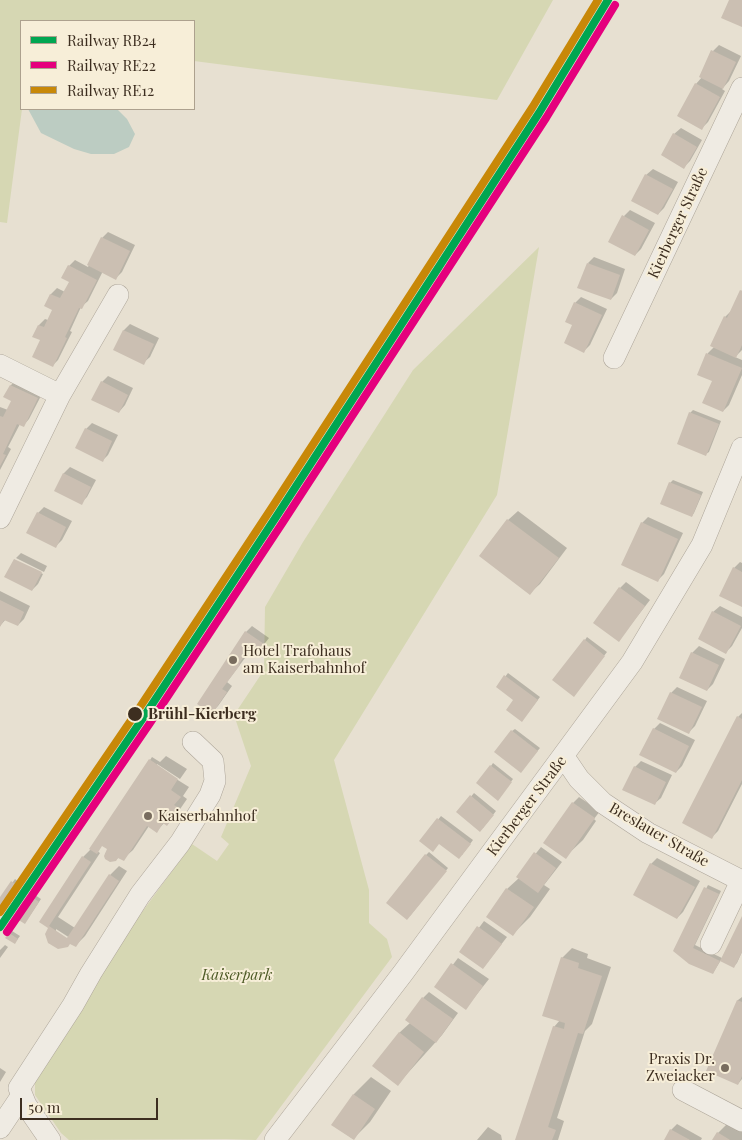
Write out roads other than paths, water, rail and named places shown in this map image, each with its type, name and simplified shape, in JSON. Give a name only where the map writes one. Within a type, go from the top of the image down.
[{"type":"street","name":"Kierberger Straße","points":[[614,358],[742,88]]},
{"type":"street","points":[[0,518],[60,395],[118,295]]},
{"type":"street","points":[[0,366],[60,395]]},
{"type":"street","name":"Kierberger Straße","points":[[275,1140],[403,974],[632,662],[702,545],[742,448]]},
{"type":"street","points":[[0,1128],[140,895],[180,843],[210,795],[215,781],[213,761],[193,742]]},
{"type":"street","name":"Breslauer Straße","points":[[564,757],[579,779],[603,803],[648,833],[742,881]]},
{"type":"street","points":[[711,944],[742,881]]},
{"type":"street","points":[[683,1090],[742,1121]]},
{"type":"street","points":[[21,1092],[30,1110],[50,1140]]},
{"type":"rail line","name":"RE12","points":[[0,912],[136,713],[269,512],[532,108],[598,0]]},
{"type":"rail line","name":"RB24","points":[[0,927],[143,718],[276,517],[539,113],[608,0]]},
{"type":"rail line","name":"RE22","points":[[7,932],[150,723],[283,522],[546,118],[615,5]]},
{"type":"place","name":"Hotel Trafohaus am Kaiserbahnhof","points":[[233,660]]},
{"type":"place","name":"Brühl-Kierberg","points":[[135,714]]},
{"type":"place","name":"Kaiserbahnhof","points":[[148,816]]},
{"type":"place","name":"Praxis Dr. Zweiacker","points":[[725,1068]]},
{"type":"park label","name":"Kaiserpark","points":[[237,975]]}]
